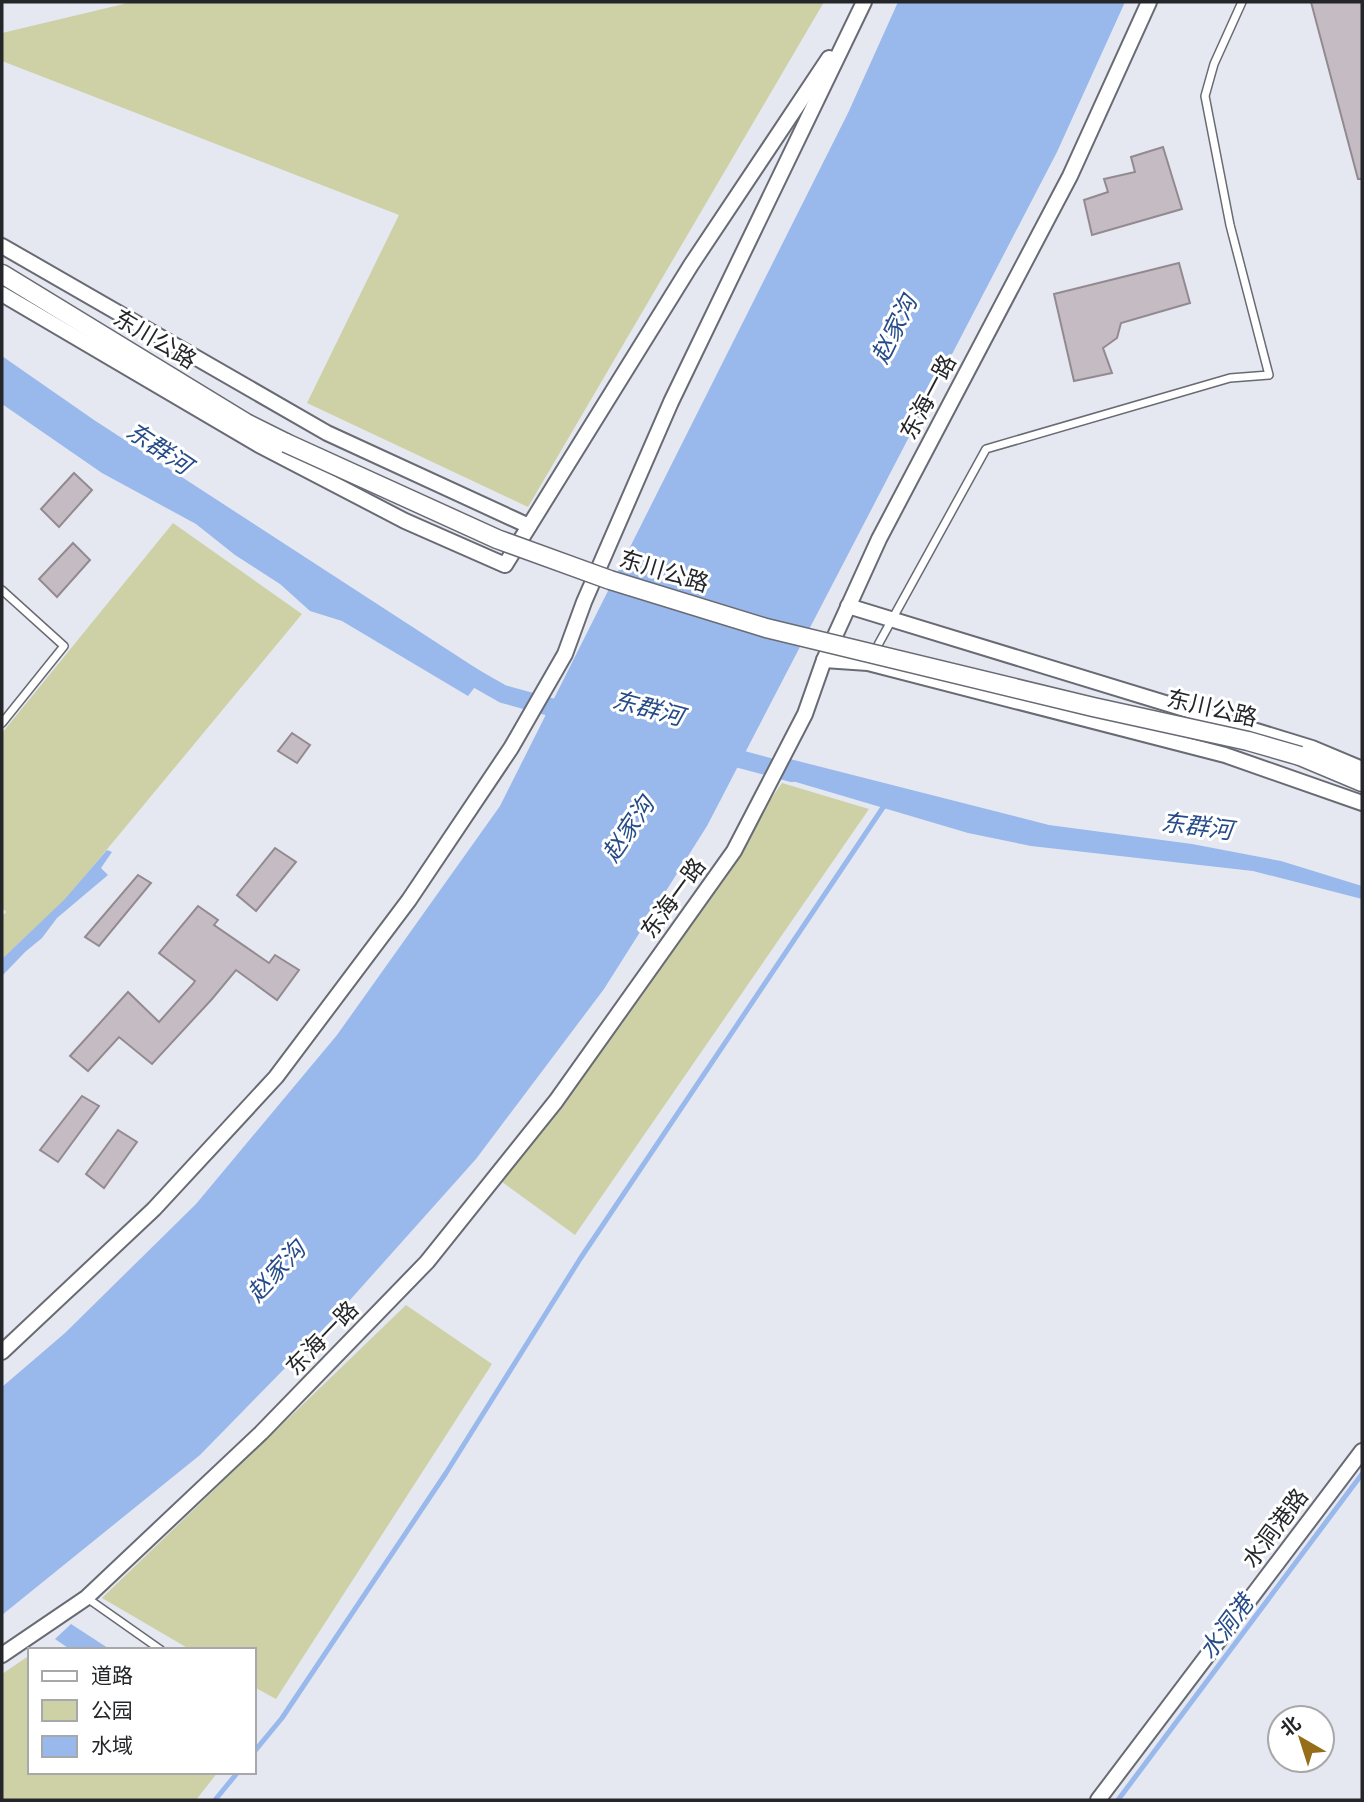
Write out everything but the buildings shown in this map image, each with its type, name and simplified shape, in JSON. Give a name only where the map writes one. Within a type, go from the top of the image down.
[{"type":"street","name":"东海一路","points":[[2,1655],[86,1598],[261,1433],[426,1262],[556,1101],[734,851],[805,714],[824,660],[879,539],[1070,176],[1149,2]]},
{"type":"street","points":[[2,294],[259,445],[405,521],[505,565],[691,265],[861,7]]},
{"type":"street","points":[[2,1352],[154,1209],[276,1077],[409,901],[510,748],[565,654],[583,602],[671,402],[861,7]]},
{"type":"street","points":[[2,246],[327,433],[529,526]]},
{"type":"street","name":"东川公路","points":[[2,274],[246,423],[497,539],[610,580],[765,628],[1093,707],[1248,741],[1300,756],[1362,782]]},
{"type":"street","points":[[848,606],[1312,748],[1362,769]]},
{"type":"street","points":[[824,660],[868,663],[1224,755],[1362,803]]},
{"type":"street","name":"水洞港路","points":[[1098,1800],[1362,1451]]},
{"type":"lane","points":[[868,663],[986,449],[1230,378],[1269,375],[1230,225],[1205,96],[1214,64],[1242,2]]},
{"type":"lane","points":[[2,590],[65,646],[2,723]]},
{"type":"lane","points":[[86,1598],[158,1648]]},
{"type":"green space","points":[[132,2],[824,2],[528,507],[307,403],[399,215],[2,61],[2,33]]},
{"type":"green space","points":[[173,523],[302,614],[65,900],[2,959],[2,916],[6,912],[2,908],[2,733]]},
{"type":"green space","points":[[782,783],[869,809],[575,1235],[502,1182]]},
{"type":"green space","points":[[406,1305],[492,1364],[276,1699],[256,1688],[256,1648],[188,1648],[102,1598]]},
{"type":"green space","points":[[28,1656],[28,1774],[216,1774],[196,1800],[2,1800],[2,1674]]},
{"type":"water","name":"赵家沟","points":[[898,2],[1125,2],[1057,152],[707,826],[604,989],[476,1159],[333,1319],[200,1455],[2,1615],[2,1387],[65,1333],[196,1204],[337,1035],[500,806],[848,113]]},
{"type":"water","points":[[2,356],[94,420],[485,674],[468,696],[342,621],[310,611],[280,584],[235,555],[196,524],[102,473],[2,404]]},
{"type":"water","points":[[790,759],[1049,825],[1192,844],[1281,861],[1362,886],[1362,899],[1253,871],[1031,846],[968,833],[779,777]]},
{"type":"water","points":[[107,850],[112,852],[101,868],[108,875],[57,918],[42,938],[2,976],[2,959],[64,900]]},
{"type":"water","points":[[71,1624],[108,1648],[68,1648],[55,1639]]},
{"type":"waterway","name":"东群河","points":[[459,669],[503,694],[572,713]]},
{"type":"waterway","name":"东群河","points":[[721,754],[792,773]]},
{"type":"waterway","points":[[256,1750],[282,1718],[446,1473],[580,1259],[886,803]]},
{"type":"waterway","name":"水洞港","points":[[1118,1800],[1362,1474]]},
{"type":"waterway","points":[[215,1800],[236,1774]]}]
